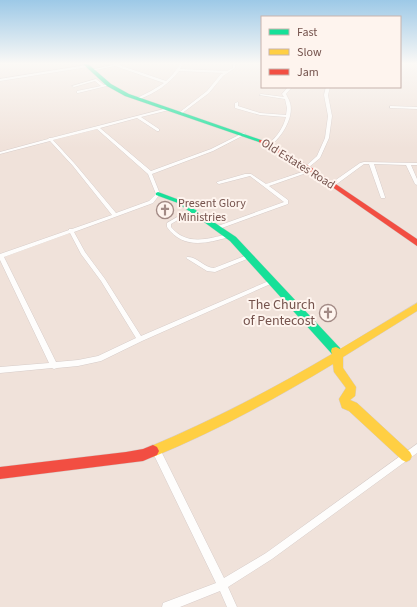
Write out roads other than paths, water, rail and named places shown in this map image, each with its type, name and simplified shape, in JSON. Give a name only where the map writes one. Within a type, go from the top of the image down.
[{"type":"street","name":"Old Estates Road","points":[[121,91],[244,134],[269,145],[309,168],[417,243]]},
{"type":"street","points":[[140,98],[155,91]]},
{"type":"street","points":[[181,113],[209,91]]},
{"type":"street","points":[[269,145],[280,136],[287,116],[288,102],[284,94],[286,91]]},
{"type":"street","points":[[266,186],[309,168],[319,157],[330,126],[330,116],[326,95],[327,91]]},
{"type":"street","points":[[261,95],[286,98]]},
{"type":"street","points":[[237,102],[236,107],[256,113],[287,116]]},
{"type":"street","points":[[391,107],[417,108]]},
{"type":"street","points":[[0,153],[168,108]]},
{"type":"street","points":[[138,117],[158,130]]},
{"type":"street","points":[[97,127],[150,173],[158,194],[180,202],[192,210],[228,236],[250,256],[338,354],[338,369],[351,387],[351,392],[344,399],[346,404],[353,407],[406,456]]},
{"type":"street","points":[[150,173],[212,150],[244,134]]},
{"type":"street","points":[[50,139],[74,165],[115,215]]},
{"type":"street","points":[[371,163],[383,197]]},
{"type":"street","points":[[332,185],[361,164],[417,164]]},
{"type":"street","points":[[408,164],[417,184]]},
{"type":"street","points":[[217,228],[286,203],[286,201],[256,178],[247,174],[219,184]]},
{"type":"street","points":[[54,366],[0,256],[142,206],[151,202],[158,194]]},
{"type":"street","points":[[192,210],[169,223],[169,227],[180,238],[190,241],[204,241],[228,236]]},
{"type":"street","points":[[71,230],[83,253],[103,280],[140,338]]},
{"type":"street","points":[[189,258],[209,270],[215,270],[250,256]]},
{"type":"street","points":[[0,370],[54,366],[99,359],[140,338],[273,281]]},
{"type":"street","points":[[0,473],[126,458],[142,455],[156,450],[200,432],[261,401],[417,307]]},
{"type":"street","points":[[167,607],[222,585],[269,556],[417,448]]},
{"type":"street","points":[[156,450],[232,607]]},
{"type":"place","name":"Present Glory Ministries","points":[[165,210]]},
{"type":"place","name":"The Church of Pentecost","points":[[328,313]]}]
